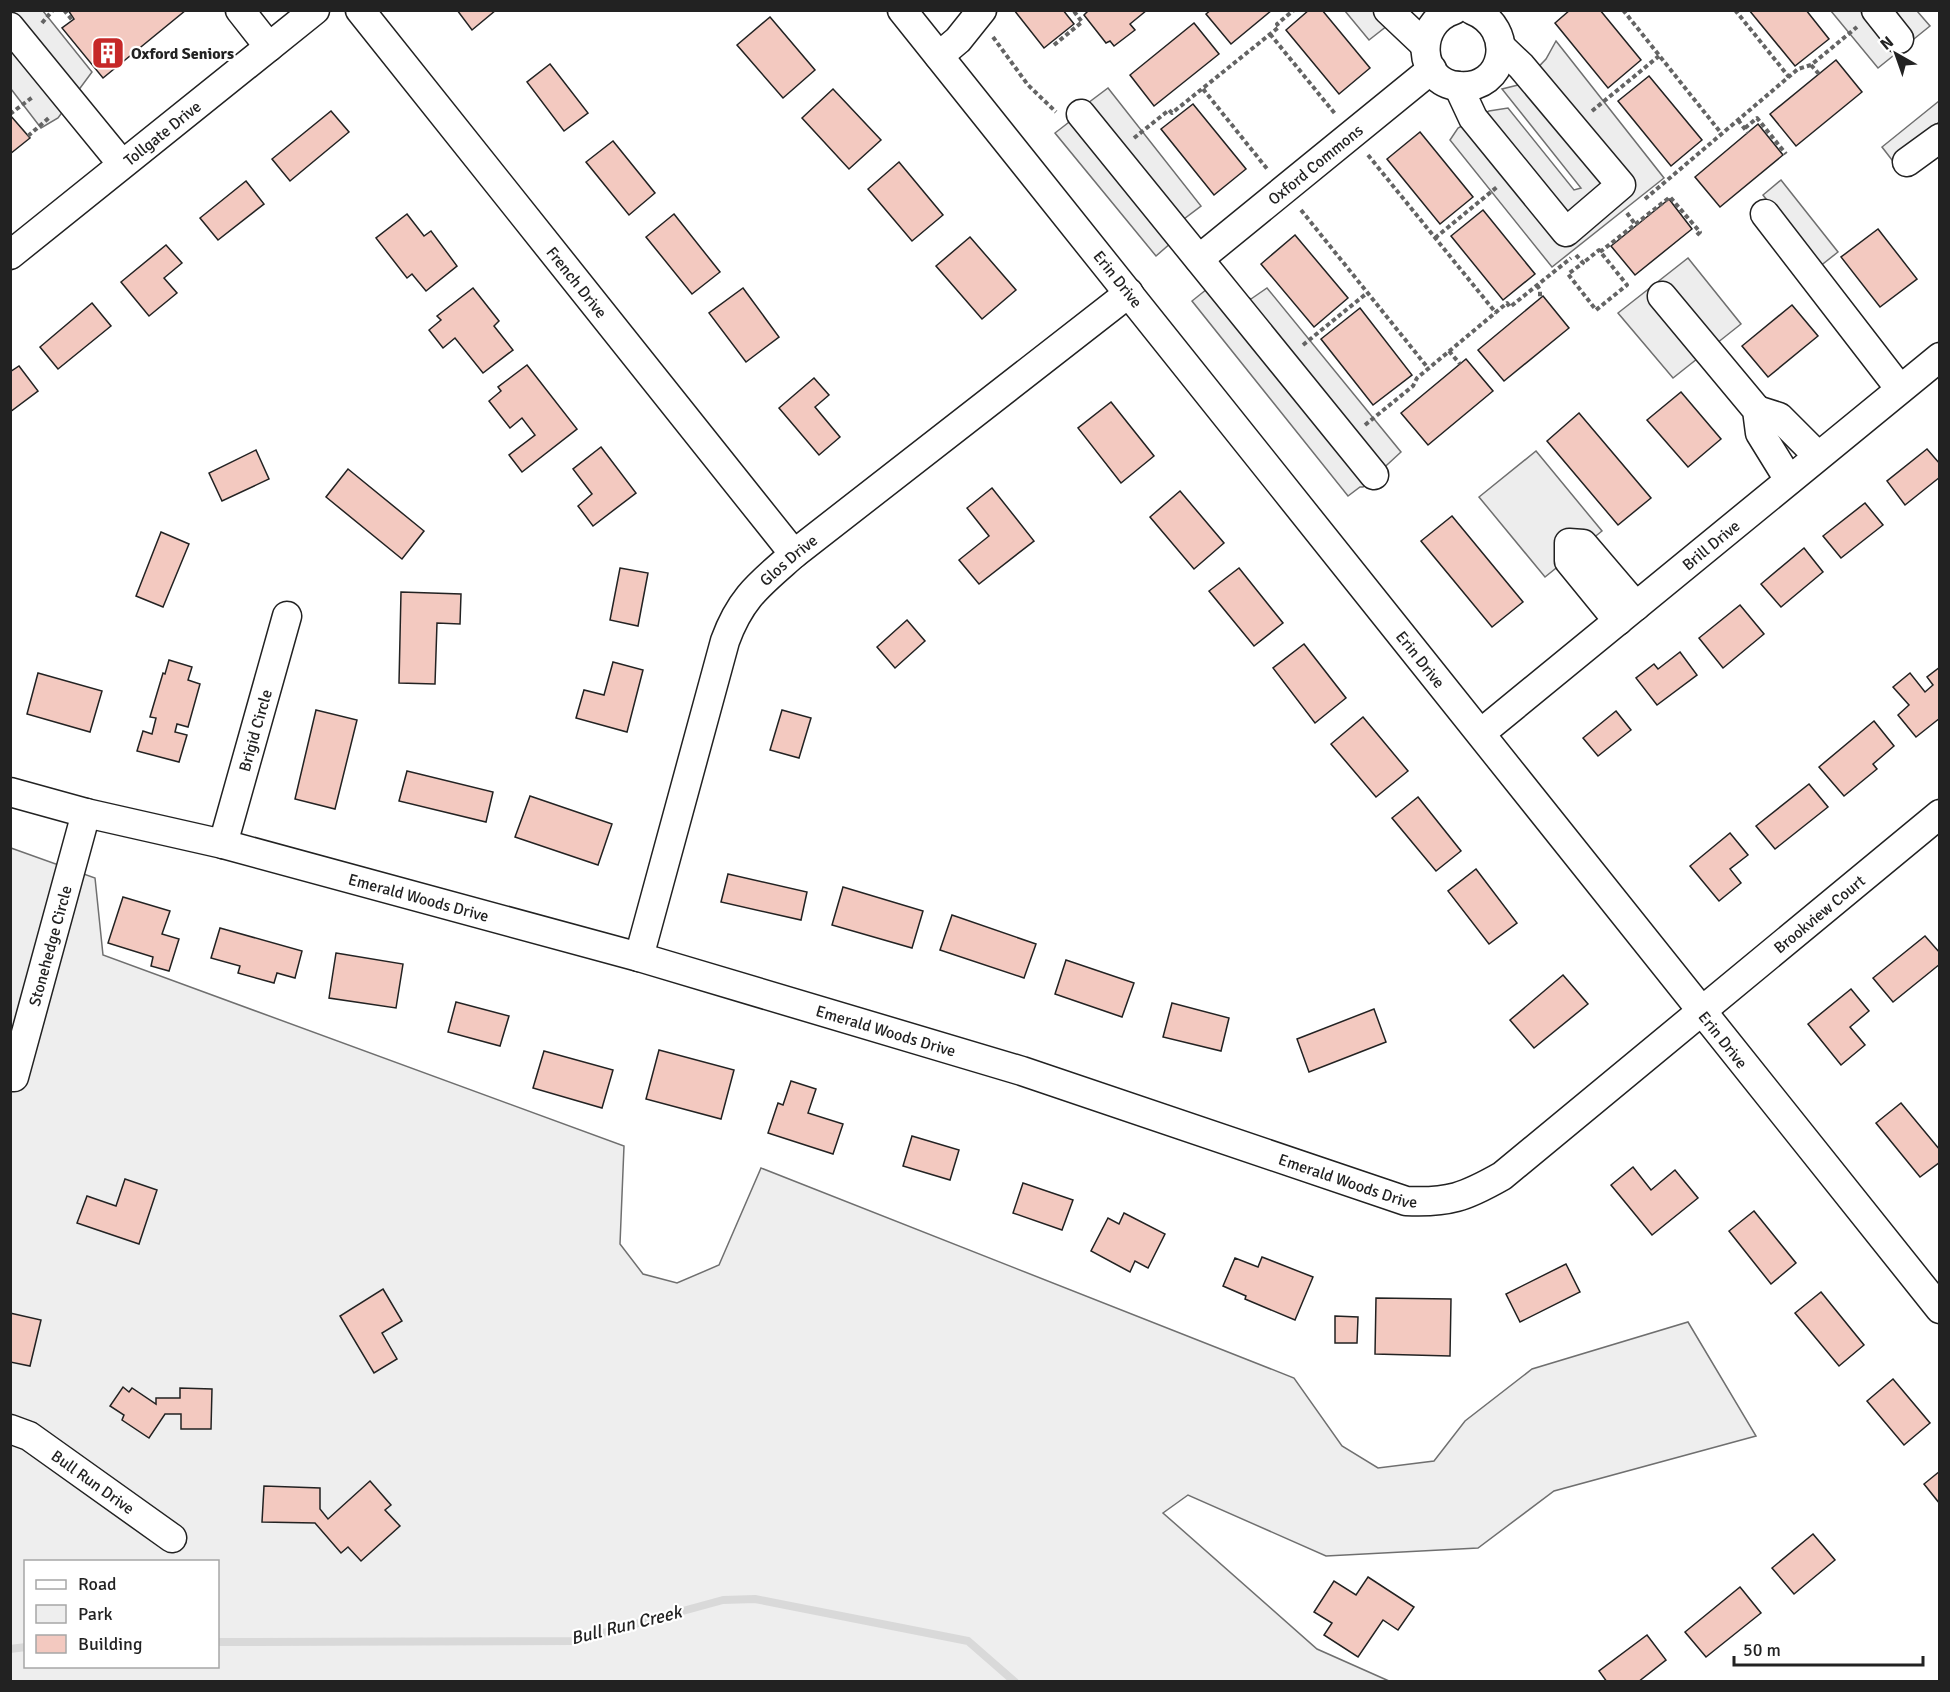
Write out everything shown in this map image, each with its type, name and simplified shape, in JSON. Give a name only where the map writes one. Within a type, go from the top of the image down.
[{"type":"street","points":[[240,10],[270,46]]},
{"type":"street","name":"Tollgate Drive","points":[[10,255],[315,10]]},
{"type":"street","name":"French Drive","points":[[360,10],[794,554]]},
{"type":"street","name":"Erin Drive","points":[[902,10],[1481,733],[1699,1013],[1940,1309]]},
{"type":"street","points":[[1388,10],[1428,57],[1445,82],[1458,86],[1471,85],[1493,73],[1499,61],[1502,48],[1500,35],[1489,14]]},
{"type":"street","name":"Oxford Commons","points":[[1199,259],[1428,57],[1428,32],[1435,21],[1454,10]]},
{"type":"street","points":[[1876,10],[1899,39]]},
{"type":"street","points":[[939,56],[980,14]]},
{"type":"street","points":[[10,27],[122,164]]},
{"type":"street","points":[[1458,86],[1473,118],[1566,232],[1621,186],[1521,66],[1502,48]]},
{"type":"street","points":[[1083,117],[1374,475]]},
{"type":"street","points":[[1907,162],[1940,138]]},
{"type":"street","points":[[1765,213],[1900,389]]},
{"type":"street","name":"Glos Drive","points":[[639,957],[734,615],[752,591],[794,554],[1129,293]]},
{"type":"street","points":[[1662,296],[1757,411],[1760,433],[1789,480]]},
{"type":"street","name":"Brill Drive","points":[[1481,733],[1940,357]]},
{"type":"street","points":[[1757,411],[1779,417],[1818,456]]},
{"type":"street","name":"Brigid Circle","points":[[223,844],[287,616]]},
{"type":"street","name":"Emerald Woods Drive","points":[[10,792],[86,813],[223,844],[639,957],[1022,1071],[1406,1201],[1436,1202],[1467,1196],[1502,1176],[1699,1013]]},
{"type":"street","name":"Stonehedge Circle","points":[[14,1077],[86,813]]},
{"type":"street","name":"Brookview Court","points":[[1699,1013],[1940,814]]},
{"type":"street","name":"Bull Run Drive","points":[[10,1429],[28,1436],[172,1538]]},
{"type":"path","points":[[64,10],[72,20]]},
{"type":"path","points":[[1054,45],[1082,22],[1074,12],[1080,10]]},
{"type":"path","points":[[1114,154],[1169,110],[1172,113],[1203,89],[1270,34],[1294,10]]},
{"type":"path","points":[[1623,10],[1721,133]]},
{"type":"path","points":[[1735,10],[1789,77]]},
{"type":"path","points":[[980,14],[1039,98],[1077,125],[1083,117]]},
{"type":"path","points":[[1270,34],[1338,118]]},
{"type":"path","points":[[1572,127],[1659,56]]},
{"type":"path","points":[[1811,65],[1819,74]]},
{"type":"path","points":[[1203,89],[1270,173]]},
{"type":"path","points":[[1738,120],[1747,130],[1757,118],[1786,154]]},
{"type":"path","points":[[1366,152],[1496,313]]},
{"type":"path","points":[[1435,238],[1517,171]]},
{"type":"path","points":[[1600,252],[1627,285],[1596,310],[1568,274],[1670,197],[1700,232],[1696,236]]},
{"type":"path","points":[[1299,207],[1428,368]]},
{"type":"path","points":[[1627,213],[1635,224]]},
{"type":"path","points":[[1576,254],[1583,263]]},
{"type":"path","points":[[1537,285],[1540,290],[1540,299]]},
{"type":"path","points":[[1282,362],[1367,293]]},
{"type":"path","points":[[1449,351],[1460,364]]},
{"type":"green space","points":[[11,848],[95,878],[103,955],[624,1146],[620,1244],[643,1274],[677,1283],[719,1265],[761,1168],[1294,1378],[1342,1446],[1378,1468],[1434,1461],[1465,1421],[1532,1369],[1688,1322],[1756,1436],[1554,1491],[1478,1548],[1326,1556],[1188,1495],[1163,1513],[1317,1649],[1389,1681],[11,1682]]},
{"type":"shaded area","points":[[10,11],[43,11],[92,72],[58,118],[41,128],[11,89]]},
{"type":"shaded area","points":[[1345,11],[1406,11],[1369,40]]},
{"type":"shaded area","points":[[1831,11],[1917,11],[1930,26],[1878,68]]},
{"type":"shaded area","points":[[1556,41],[1664,178],[1552,267],[1450,140],[1458,128],[1489,111],[1508,108],[1574,190],[1581,188],[1502,89],[1522,84],[1546,59]]},
{"type":"shaded area","points":[[1108,88],[1201,206],[1184,219],[1172,242],[1156,256],[1055,133],[1073,119],[1072,115]]},
{"type":"shaded area","points":[[1939,101],[1939,122],[1892,160],[1882,147]]},
{"type":"shaded area","points":[[1781,180],[1838,252],[1819,267],[1763,195]]},
{"type":"shaded area","points":[[1688,258],[1741,324],[1673,378],[1618,313]]},
{"type":"shaded area","points":[[1227,273],[1243,295],[1251,299],[1267,288],[1401,452],[1363,487],[1348,496],[1192,301]]},
{"type":"shaded area","points":[[1536,451],[1602,531],[1545,577],[1479,497]]},
{"type":"building","name":"Oxford Seniors","points":[[68,10],[186,10],[103,78],[62,28],[74,19]]},
{"type":"building","points":[[457,10],[496,10],[472,30]]},
{"type":"building","points":[[1014,10],[1063,10],[1074,24],[1044,48]]},
{"type":"building","points":[[1089,10],[1147,10],[1130,24],[1135,30],[1114,46],[1110,41],[1106,43],[1084,15]]},
{"type":"building","points":[[1211,10],[1272,10],[1231,44],[1206,14]]},
{"type":"building","points":[[1309,10],[1322,10],[1370,68],[1339,94],[1286,30]]},
{"type":"building","points":[[1570,10],[1600,10],[1641,60],[1608,88],[1555,23]]},
{"type":"building","points":[[1749,10],[1806,10],[1829,39],[1795,66]]},
{"type":"building","points":[[770,17],[815,70],[783,98],[737,45]]},
{"type":"building","points":[[1194,23],[1219,54],[1154,106],[1130,75]]},
{"type":"building","points":[[1836,60],[1862,92],[1796,146],[1770,114]]},
{"type":"building","points":[[550,64],[588,113],[564,131],[527,82]]},
{"type":"building","points":[[1649,76],[1702,140],[1671,166],[1618,101]]},
{"type":"building","points":[[833,89],[881,140],[849,169],[802,118]]},
{"type":"building","points":[[1193,104],[1246,169],[1214,195],[1161,129]]},
{"type":"building","points":[[331,111],[349,132],[290,181],[272,159]]},
{"type":"building","points":[[10,115],[30,138],[10,154]]},
{"type":"building","points":[[1758,124],[1783,155],[1720,207],[1695,177]]},
{"type":"building","points":[[1420,132],[1473,197],[1440,224],[1387,159]]},
{"type":"building","points":[[613,141],[655,193],[629,215],[586,162]]},
{"type":"building","points":[[899,162],[943,215],[912,241],[868,189]]},
{"type":"building","points":[[246,181],[264,204],[218,240],[200,218]]},
{"type":"building","points":[[1669,199],[1692,229],[1635,275],[1611,246]]},
{"type":"building","points":[[1483,210],[1535,274],[1503,300],[1451,236]]},
{"type":"building","points":[[407,214],[424,236],[431,231],[457,266],[426,291],[412,274],[407,278],[376,238]]},
{"type":"building","points":[[674,214],[720,272],[692,294],[646,237]]},
{"type":"building","points":[[1878,229],[1917,279],[1880,307],[1841,257]]},
{"type":"building","points":[[1295,235],[1348,298],[1314,327],[1261,264]]},
{"type":"building","points":[[970,237],[1016,290],[982,319],[936,266]]},
{"type":"building","points":[[166,245],[182,263],[164,278],[177,293],[149,316],[121,282]]},
{"type":"building","points":[[473,288],[499,321],[494,326],[513,350],[483,373],[455,338],[443,348],[429,330],[441,320],[437,316]]},
{"type":"building","points":[[743,288],[779,337],[746,362],[709,313]]},
{"type":"building","points":[[1543,296],[1569,328],[1504,381],[1478,350]]},
{"type":"building","points":[[92,303],[111,326],[58,369],[40,347]]},
{"type":"building","points":[[1792,305],[1818,336],[1768,377],[1742,346]]},
{"type":"building","points":[[1360,308],[1412,375],[1373,405],[1321,339]]},
{"type":"building","points":[[1466,359],[1493,391],[1428,445],[1401,413]]},
{"type":"building","points":[[527,365],[577,429],[522,472],[509,455],[535,435],[522,418],[510,428],[489,401],[501,391],[498,387]]},
{"type":"building","points":[[19,366],[38,391],[10,412],[10,372]]},
{"type":"building","points":[[814,378],[829,395],[815,407],[840,437],[819,455],[779,408]]},
{"type":"building","points":[[1681,392],[1721,439],[1688,467],[1647,420]]},
{"type":"building","points":[[1111,402],[1154,456],[1121,483],[1078,428]]},
{"type":"building","points":[[1579,413],[1651,498],[1618,525],[1547,441]]},
{"type":"building","points":[[601,447],[636,493],[593,526],[578,506],[592,494],[573,469]]},
{"type":"building","points":[[1927,449],[1940,464],[1940,477],[1905,505],[1887,481]]},
{"type":"building","points":[[256,450],[269,479],[222,501],[209,473]]},
{"type":"building","points":[[348,469],[424,531],[402,559],[326,497]]},
{"type":"building","points":[[992,488],[1034,541],[979,584],[959,560],[989,536],[967,508]]},
{"type":"building","points":[[1180,491],[1224,543],[1194,569],[1150,517]]},
{"type":"building","points":[[1865,503],[1883,525],[1841,558],[1823,536]]},
{"type":"building","points":[[1452,516],[1523,602],[1492,627],[1421,541]]},
{"type":"building","points":[[161,532],[189,544],[163,607],[136,596]]},
{"type":"building","points":[[1804,548],[1823,572],[1781,607],[1761,584]]},
{"type":"building","points":[[620,568],[648,573],[638,626],[610,620]]},
{"type":"building","points":[[1239,568],[1283,623],[1254,646],[1209,591]]},
{"type":"building","points":[[401,592],[461,594],[460,624],[437,623],[435,684],[399,683]]},
{"type":"building","points":[[1740,605],[1764,634],[1723,668],[1699,638]]},
{"type":"building","points":[[907,620],[925,641],[895,668],[877,647]]},
{"type":"building","points":[[1304,644],[1346,698],[1315,723],[1273,668]]},
{"type":"building","points":[[1680,652],[1697,675],[1657,705],[1636,678],[1654,664],[1658,669]]},
{"type":"building","points":[[169,660],[192,667],[188,680],[200,684],[188,727],[177,724],[175,732],[187,735],[179,762],[137,751],[143,731],[152,734],[156,718],[150,717]]},
{"type":"building","points":[[613,662],[643,670],[627,732],[576,718],[584,690],[604,695]]},
{"type":"building","points":[[1940,667],[1940,718],[1916,737],[1898,715],[1909,705],[1893,687],[1910,673],[1925,692],[1933,685],[1927,677]]},
{"type":"building","points":[[38,673],[102,691],[90,732],[27,714]]},
{"type":"building","points":[[316,710],[357,720],[335,809],[295,799]]},
{"type":"building","points":[[782,710],[811,718],[799,758],[770,750]]},
{"type":"building","points":[[1616,711],[1631,730],[1598,756],[1583,738]]},
{"type":"building","points":[[1363,717],[1408,771],[1376,797],[1331,744]]},
{"type":"building","points":[[1874,721],[1894,746],[1873,764],[1877,769],[1844,796],[1819,767]]},
{"type":"building","points":[[407,771],[493,792],[486,822],[399,801]]},
{"type":"building","points":[[1809,784],[1828,807],[1775,849],[1756,826]]},
{"type":"building","points":[[530,796],[612,824],[598,865],[515,837]]},
{"type":"building","points":[[1418,797],[1461,851],[1436,871],[1392,818]]},
{"type":"building","points":[[1730,833],[1748,855],[1730,869],[1741,883],[1719,901],[1690,866]]},
{"type":"building","points":[[1476,869],[1517,923],[1489,944],[1448,891]]},
{"type":"building","points":[[728,874],[807,892],[801,920],[721,902]]},
{"type":"building","points":[[843,887],[923,911],[912,948],[832,925]]},
{"type":"building","points":[[123,897],[170,911],[162,934],[179,939],[169,971],[151,966],[153,957],[108,943]]},
{"type":"building","points":[[952,915],[1036,944],[1024,978],[940,950]]},
{"type":"building","points":[[220,928],[302,951],[295,978],[277,973],[274,983],[238,973],[240,966],[211,958]]},
{"type":"building","points":[[1925,936],[1940,953],[1940,964],[1893,1002],[1873,978]]},
{"type":"building","points":[[336,953],[403,964],[396,1008],[329,998]]},
{"type":"building","points":[[1066,960],[1134,983],[1122,1017],[1055,994]]},
{"type":"building","points":[[1563,975],[1588,1004],[1534,1048],[1510,1020]]},
{"type":"building","points":[[1851,989],[1869,1011],[1850,1027],[1865,1045],[1841,1065],[1808,1024]]},
{"type":"building","points":[[456,1002],[509,1016],[500,1046],[448,1032]]},
{"type":"building","points":[[1172,1003],[1229,1018],[1221,1051],[1163,1037]]},
{"type":"building","points":[[1374,1009],[1386,1042],[1309,1072],[1297,1039]]},
{"type":"building","points":[[659,1050],[734,1070],[721,1119],[646,1099]]},
{"type":"building","points":[[544,1051],[613,1070],[602,1108],[533,1088]]},
{"type":"building","points":[[791,1081],[816,1089],[808,1113],[843,1124],[833,1154],[768,1133],[778,1103],[783,1105]]},
{"type":"building","points":[[1901,1103],[1940,1150],[1940,1162],[1920,1177],[1876,1123]]},
{"type":"building","points":[[912,1136],[959,1150],[950,1180],[903,1166]]},
{"type":"building","points":[[1633,1167],[1651,1190],[1675,1170],[1698,1198],[1652,1235],[1611,1185]]},
{"type":"building","points":[[125,1179],[157,1190],[139,1244],[77,1223],[87,1196],[116,1206]]},
{"type":"building","points":[[1023,1183],[1073,1200],[1062,1230],[1013,1213]]},
{"type":"building","points":[[1754,1211],[1796,1263],[1771,1284],[1729,1231]]},
{"type":"building","points":[[1124,1213],[1165,1234],[1148,1268],[1135,1261],[1130,1272],[1091,1251],[1108,1218],[1119,1224]]},
{"type":"building","points":[[1262,1257],[1313,1277],[1295,1320],[1245,1299],[1246,1296],[1223,1286],[1235,1258],[1258,1267]]},
{"type":"building","points":[[1566,1264],[1580,1292],[1520,1322],[1506,1294]]},
{"type":"building","points":[[383,1289],[402,1321],[382,1333],[397,1359],[374,1373],[340,1316]]},
{"type":"building","points":[[1821,1292],[1864,1345],[1839,1366],[1795,1313]]},
{"type":"building","points":[[1376,1298],[1451,1299],[1450,1356],[1375,1354]]},
{"type":"building","points":[[10,1313],[41,1320],[30,1366],[10,1362]]},
{"type":"building","points":[[1335,1316],[1358,1317],[1357,1343],[1335,1343]]},
{"type":"building","points":[[1893,1379],[1930,1423],[1904,1445],[1867,1401]]},
{"type":"building","points":[[123,1387],[129,1392],[132,1388],[156,1404],[156,1398],[180,1398],[180,1388],[212,1389],[211,1429],[181,1429],[181,1414],[165,1414],[149,1438],[122,1420],[124,1415],[110,1406]]},
{"type":"building","points":[[1940,1471],[1940,1504],[1924,1484]]},
{"type":"building","points":[[370,1481],[391,1505],[385,1510],[400,1526],[361,1561],[348,1547],[341,1553],[315,1523],[262,1522],[264,1486],[320,1488],[320,1509],[328,1519]]},
{"type":"building","points":[[1813,1534],[1835,1560],[1794,1594],[1772,1568]]},
{"type":"building","points":[[1368,1577],[1414,1607],[1398,1630],[1383,1620],[1358,1657],[1324,1635],[1332,1623],[1314,1612],[1334,1581],[1356,1595]]},
{"type":"building","points":[[1740,1587],[1761,1613],[1706,1657],[1685,1632]]},
{"type":"building","points":[[1647,1635],[1666,1660],[1638,1682],[1607,1682],[1599,1671]]},
{"type":"waterway","name":"Bull Run Creek","points":[[219,1642],[573,1641],[723,1600],[755,1599],[968,1641],[1015,1682]]},
{"type":"waterway","name":"Bull Run Creek","points":[[10,1649],[24,1647]]},
{"type":"place","name":"Oxford Seniors","points":[[108,53]]}]
